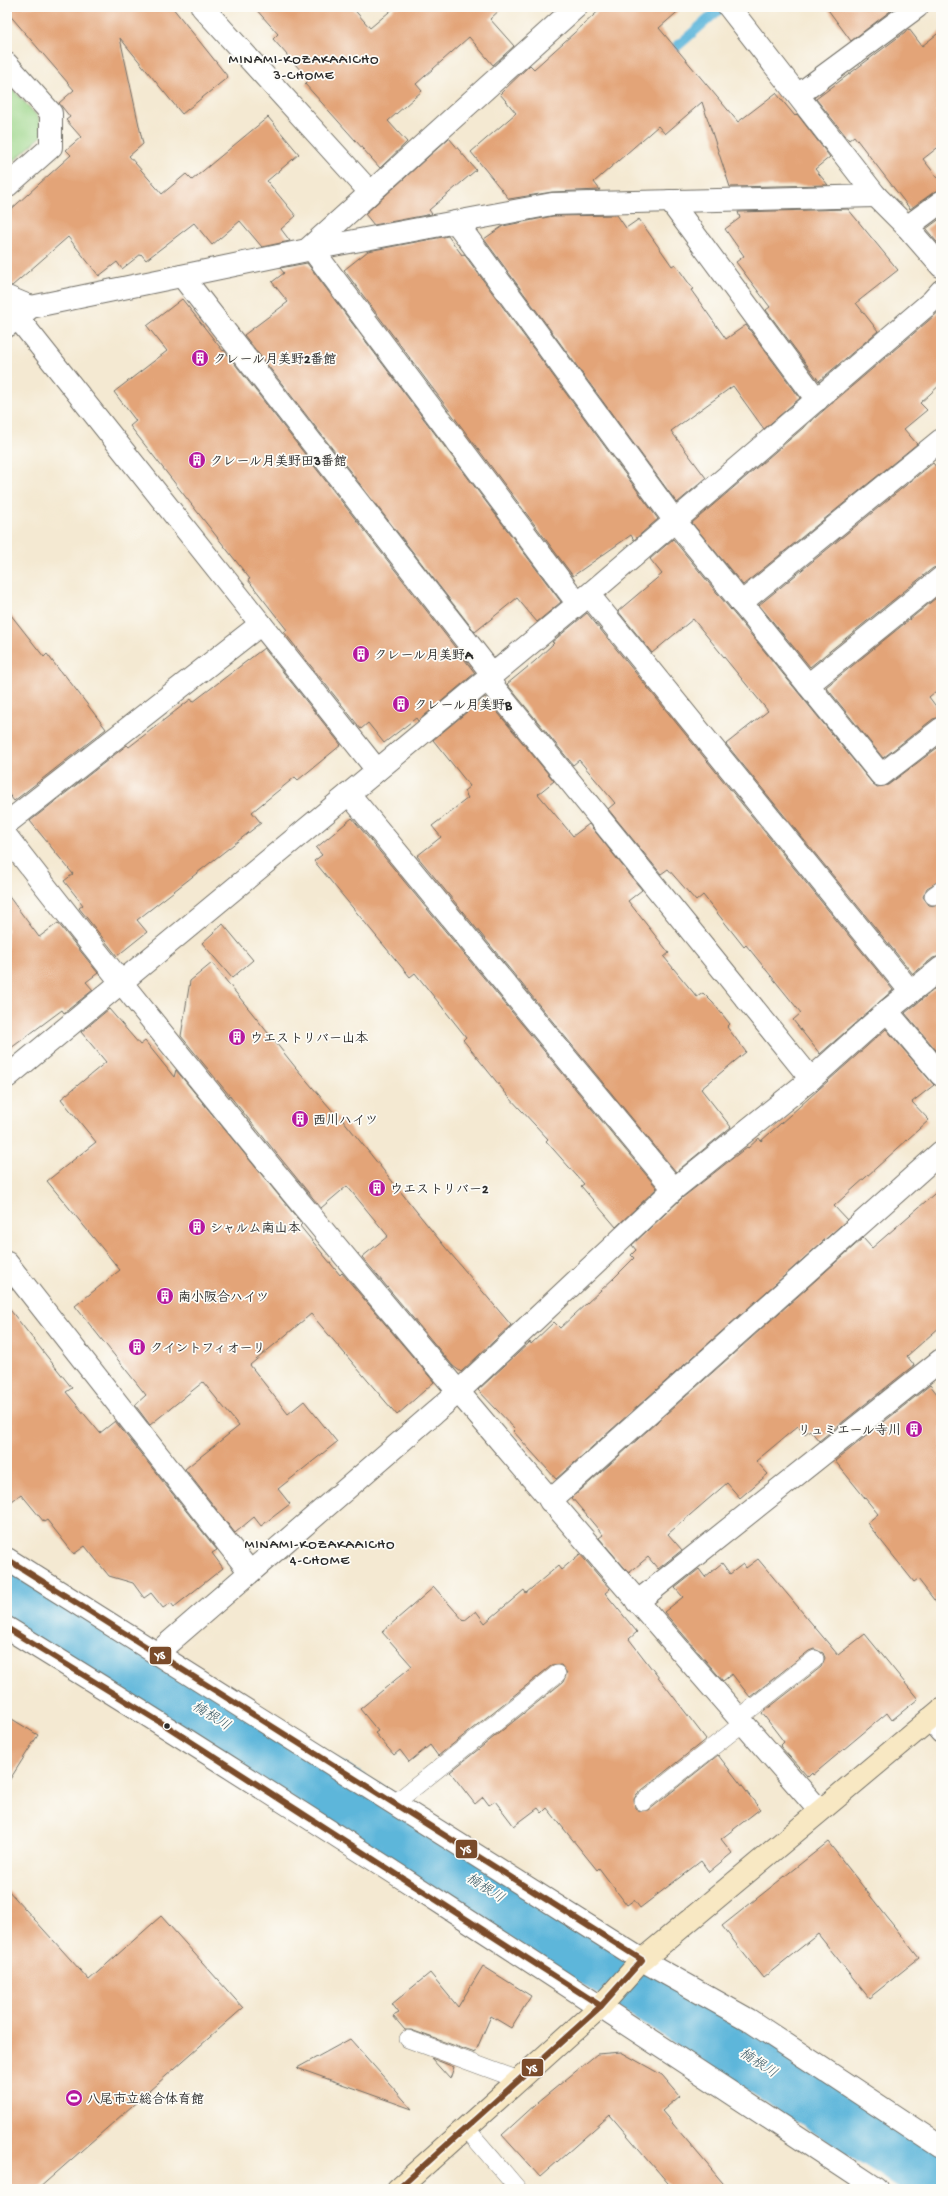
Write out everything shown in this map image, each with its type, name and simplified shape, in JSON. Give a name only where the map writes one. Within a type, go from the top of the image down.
[{"type":"street","points":[[203,7],[370,192]]},
{"type":"street","points":[[309,250],[370,192],[576,7]]},
{"type":"street","points":[[730,7],[876,196],[907,227],[941,266]]},
{"type":"street","points":[[798,95],[917,7]]},
{"type":"street","points":[[7,64],[51,113],[51,147],[7,186]]},
{"type":"street","points":[[18,317],[182,276],[309,250],[552,204],[876,196]]},
{"type":"street","points":[[670,201],[817,400]]},
{"type":"street","points":[[907,227],[941,202]]},
{"type":"street","points":[[456,222],[675,521],[881,775],[941,729]]},
{"type":"street","points":[[309,250],[583,600],[911,992]]},
{"type":"street","points":[[182,276],[490,677],[811,1079]]},
{"type":"street","points":[[7,1077],[583,600],[932,302],[941,291]]},
{"type":"street","points":[[7,297],[18,317],[377,770]]},
{"type":"street","points":[[741,603],[941,440]]},
{"type":"street","points":[[808,685],[941,578]]},
{"type":"street","points":[[7,823],[261,624]]},
{"type":"street","points":[[349,794],[674,1189]]},
{"type":"street","points":[[7,837],[120,983],[458,1393],[637,1602],[819,1810]]},
{"type":"street","points":[[157,1653],[458,1393],[674,1189],[811,1079],[887,1011],[941,968]]},
{"type":"street","points":[[887,1011],[941,1075]]},
{"type":"street","points":[[550,1501],[941,1152]]},
{"type":"street","points":[[7,1263],[250,1572]]},
{"type":"street","points":[[637,1602],[941,1360]]},
{"type":"street","points":[[7,1559],[642,1960],[750,2020],[941,2147]]},
{"type":"street","points":[[7,1628],[168,1727],[601,2006],[877,2189]]},
{"type":"street","points":[[398,2189],[601,2006],[642,1960],[819,1810],[937,1720]]},
{"type":"lane","points":[[643,1802],[815,1659]]},
{"type":"lane","points":[[395,1803],[557,1674]]},
{"type":"lane","points":[[408,2039],[519,2080]]},
{"type":"lane","points":[[466,2128],[518,2189]]},
{"type":"green space","points":[[7,83],[38,117],[44,134],[7,167]]},
{"type":"building","points":[[7,7],[172,7],[228,77],[182,114],[120,38],[143,144],[129,156],[162,194],[186,174],[192,180],[268,117],[299,154],[267,181],[296,216],[281,229],[290,241],[262,247],[240,221],[212,245],[194,223],[146,260],[141,254],[122,269],[117,262],[99,276],[68,237],[12,286],[7,285],[7,213],[71,155],[66,150],[81,137],[66,120],[70,117],[59,103],[74,90],[7,12]]},
{"type":"building","points":[[254,7],[352,7],[370,28],[395,7],[503,7],[490,19],[514,46],[493,65],[469,37],[416,84],[422,91],[388,121],[407,142],[380,168],[305,84],[309,80],[273,39],[278,34]]},
{"type":"building","points":[[603,7],[683,7],[659,28],[738,122],[776,93],[795,116],[797,114],[830,157],[815,169],[828,185],[730,187],[702,102],[665,134],[658,126],[594,182],[600,190],[552,192],[509,199],[471,152],[516,113],[500,94],[530,65],[534,69]]},
{"type":"building","points":[[826,7],[892,7],[893,9],[851,41]]},
{"type":"building","points":[[909,29],[922,46],[941,31],[941,145],[923,159],[941,182],[941,190],[934,192],[910,209],[854,136],[849,140],[816,99]]},
{"type":"building","points":[[449,138],[476,170],[429,210],[432,214],[374,225],[365,214]]},
{"type":"building","points":[[848,209],[898,270],[856,303],[878,331],[819,381],[766,310],[770,307],[736,262],[744,256],[725,229],[740,218],[738,212]]},
{"type":"building","points":[[617,215],[626,228],[639,219],[672,266],[675,264],[693,289],[691,290],[726,339],[746,325],[800,398],[764,429],[733,386],[671,431],[706,478],[677,503],[484,239],[503,226],[553,216]]},
{"type":"building","points":[[941,218],[941,247],[926,229]]},
{"type":"building","points":[[448,236],[462,255],[464,254],[658,519],[634,540],[631,535],[573,576],[344,270],[368,251]]},
{"type":"building","points":[[307,263],[561,602],[537,622],[517,598],[475,632],[244,335],[288,302],[272,282],[284,273],[280,268]]},
{"type":"building","points":[[182,299],[223,351],[224,350],[475,673],[418,721],[416,718],[384,743],[368,723],[361,729],[284,632],[287,630],[248,580],[250,579],[130,426],[136,421],[114,392],[167,351],[147,326]]},
{"type":"building","points":[[941,310],[941,384],[920,403],[927,410],[904,429],[917,444],[743,585],[692,523]]},
{"type":"building","points":[[933,463],[941,473],[941,566],[933,568],[810,667],[759,605]]},
{"type":"building","points":[[673,539],[872,783],[877,787],[888,785],[941,745],[941,880],[927,888],[923,897],[929,905],[935,906],[941,902],[941,956],[933,958],[913,974],[726,744],[768,711],[693,619],[652,653],[618,611],[662,574],[650,559]]},
{"type":"building","points":[[941,594],[941,687],[929,697],[941,713],[941,717],[933,719],[883,758],[826,687]]},
{"type":"building","points":[[7,610],[44,657],[47,654],[63,675],[64,674],[106,729],[14,801],[7,792]]},
{"type":"building","points":[[587,613],[893,990],[820,1054],[793,1020],[801,1013],[746,945],[744,947],[703,895],[696,901],[668,869],[661,874],[608,809],[615,803],[579,760],[573,765],[507,684],[535,661],[554,643],[552,642]]},
{"type":"building","points":[[264,648],[341,745],[298,780],[295,777],[252,812],[261,823],[137,920],[147,932],[117,956],[79,908],[83,905],[64,881],[73,874],[30,821],[127,745],[129,747],[191,699],[193,702]]},
{"type":"building","points":[[485,697],[554,781],[538,794],[573,836],[589,824],[642,890],[628,901],[669,953],[664,957],[697,997],[703,993],[713,1003],[730,1024],[727,1027],[746,1052],[701,1089],[731,1127],[676,1172],[417,856],[441,837],[432,826],[468,798],[464,791],[470,786],[433,740]]},
{"type":"building","points":[[352,818],[657,1188],[616,1227],[581,1186],[584,1184],[546,1141],[548,1139],[508,1096],[463,1040],[466,1037],[415,973],[410,977],[314,861],[322,855],[316,848]]},
{"type":"building","points":[[7,894],[39,937],[58,923],[98,973],[86,982],[93,990],[64,1013],[62,1010],[7,1051]]},
{"type":"building","points":[[223,924],[253,960],[232,978],[202,943]]},
{"type":"building","points":[[212,963],[296,1068],[341,1121],[343,1120],[445,1247],[511,1325],[461,1372],[453,1366],[362,1257],[388,1236],[347,1186],[321,1208],[181,1036],[190,981]]},
{"type":"building","points":[[941,984],[941,1056],[905,1013]]},
{"type":"building","points":[[109,1009],[140,1045],[145,1041],[174,1077],[176,1070],[302,1224],[300,1226],[340,1275],[342,1273],[434,1382],[397,1415],[311,1314],[250,1365],[288,1414],[304,1401],[337,1442],[278,1489],[290,1504],[261,1526],[254,1517],[235,1533],[185,1469],[239,1426],[203,1382],[150,1425],[135,1405],[146,1395],[75,1306],[120,1270],[47,1181],[96,1142],[61,1099],[106,1062],[81,1032]]},
{"type":"building","points":[[886,1029],[934,1085],[912,1102],[929,1120],[834,1206],[847,1220],[556,1479],[513,1431],[515,1429],[478,1390],[554,1322],[560,1328],[614,1278],[634,1258],[631,1255],[636,1250],[632,1245],[682,1198],[759,1138],[761,1141]]},
{"type":"building","points":[[941,1188],[941,1326],[907,1356],[914,1365],[819,1441],[810,1430],[805,1434],[798,1426],[756,1461],[768,1474],[740,1498],[727,1483],[668,1534],[682,1550],[658,1569],[648,1557],[629,1573],[599,1538],[603,1535],[572,1498],[863,1238],[872,1248]]},
{"type":"building","points":[[7,1306],[72,1388],[66,1392],[100,1433],[115,1421],[217,1550],[212,1553],[223,1568],[174,1607],[171,1603],[163,1608],[151,1593],[144,1598],[133,1583],[109,1576],[85,1546],[74,1554],[47,1520],[44,1522],[21,1494],[7,1505]]},
{"type":"building","points":[[930,1385],[941,1399],[941,1609],[918,1579],[914,1582],[867,1523],[878,1514],[835,1461]]},
{"type":"building","points":[[580,1554],[610,1589],[605,1593],[637,1632],[629,1639],[706,1739],[637,1794],[634,1799],[635,1808],[640,1811],[649,1810],[718,1755],[760,1809],[721,1839],[732,1853],[709,1872],[701,1861],[640,1908],[634,1900],[627,1905],[599,1868],[597,1870],[547,1808],[542,1813],[538,1808],[514,1826],[495,1801],[489,1805],[483,1797],[475,1804],[450,1772],[563,1682],[567,1673],[561,1665],[551,1666],[438,1756],[430,1745],[409,1762],[400,1750],[394,1755],[375,1733],[378,1731],[360,1709],[412,1666],[382,1632],[434,1587],[464,1621],[476,1611],[485,1623],[524,1590],[526,1593],[558,1566],[561,1570]]},
{"type":"building","points":[[758,1559],[838,1655],[865,1634],[918,1699],[892,1720],[887,1713],[813,1775],[812,1773],[808,1777],[780,1746],[784,1742],[762,1713],[821,1667],[825,1658],[823,1653],[814,1649],[809,1651],[750,1697],[732,1674],[723,1681],[664,1612],[683,1597],[675,1588],[699,1569],[705,1577],[722,1563],[730,1574],[743,1564],[746,1568]]},
{"type":"building","points":[[7,1716],[38,1735],[7,1784]]},
{"type":"building","points":[[828,1842],[919,1958],[869,1998],[818,1934],[763,1978],[722,1926]]},
{"type":"building","name":"八尾市立総合体育館","points":[[7,1889],[89,1980],[161,1916],[243,2008],[38,2189],[7,2189]]},
{"type":"building","points":[[483,1966],[531,1996],[511,2028],[491,2016],[475,2053],[411,2030],[405,2030],[393,2016],[399,2013],[392,2004],[430,1973],[458,2007]]},
{"type":"building","points":[[350,2039],[412,2109],[297,2068]]},
{"type":"building","points":[[621,2052],[662,2075],[680,2096],[662,2111],[728,2189],[673,2189],[610,2115],[540,2177],[502,2135],[537,2103],[597,2054]]},
{"type":"building","points":[[431,2058],[454,2067],[450,2079]]},
{"type":"waterway","points":[[665,57],[722,7]]},
{"type":"waterway","name":"楠根川","points":[[7,1589],[375,1816],[941,2179]]},
{"type":"transit line","name":"YS","points":[[7,1559],[642,1960],[601,2006],[398,2189]]},
{"type":"transit line","name":"YS","points":[[7,1628],[168,1727],[601,2006]]},
{"type":"place","name":"クレール月美野2番館","points":[[200,358]]},
{"type":"place","name":"クレール月美野田3番館","points":[[197,460]]},
{"type":"place","name":"クレール月美野A","points":[[361,654]]},
{"type":"place","name":"クレール月美野B","points":[[401,704]]},
{"type":"place","name":"ウエストリバー山本","points":[[237,1037]]},
{"type":"place","name":"西川ハイツ","points":[[300,1119]]},
{"type":"place","name":"ウエストリバー2","points":[[377,1188]]},
{"type":"place","name":"シャルム南山本","points":[[197,1227]]},
{"type":"place","name":"南小阪合ハイツ","points":[[165,1296]]},
{"type":"place","name":"クイントフィオーリ","points":[[137,1347]]},
{"type":"place","name":"リュミエール寺川","points":[[914,1429]]},
{"type":"place","name":"八尾市立総合体育館","points":[[74,2098]]},
{"type":"district","name":"MINAMI-KOZAKAAICHO 3-CHOME","points":[[304,66]]},
{"type":"district","name":"MINAMI-KOZAKAAICHO 4-CHOME","points":[[320,1552]]}]
